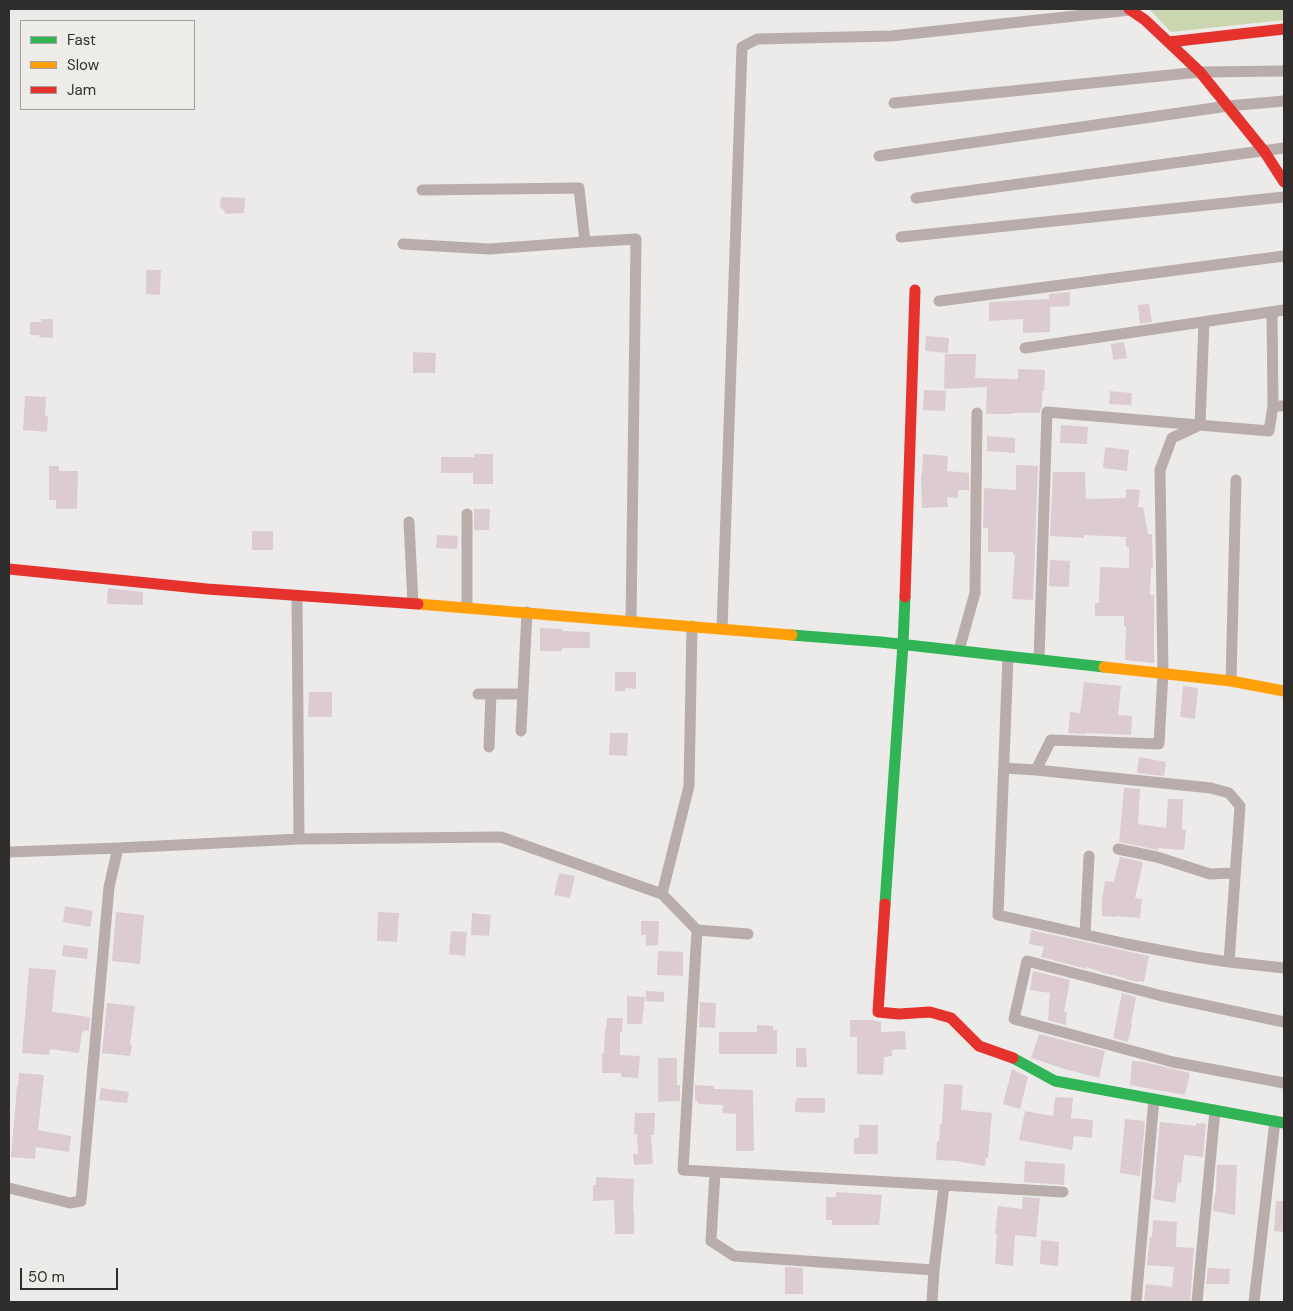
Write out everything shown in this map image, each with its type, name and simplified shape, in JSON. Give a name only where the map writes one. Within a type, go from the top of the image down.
[{"type":"street","points":[[722,628],[742,47],[756,39],[891,36],[1130,9],[1170,42],[1200,72],[1264,151],[1284,182]]},
{"type":"street","points":[[1170,42],[1284,29]]},
{"type":"street","points":[[894,103],[1200,72],[1284,71]]},
{"type":"street","points":[[879,156],[1228,106],[1284,101]]},
{"type":"street","points":[[916,198],[1284,148]]},
{"type":"street","points":[[422,190],[579,188],[585,242]]},
{"type":"street","points":[[901,237],[1284,197]]},
{"type":"street","points":[[403,244],[489,249],[636,239],[631,621]]},
{"type":"street","points":[[939,301],[1284,256]]},
{"type":"street","points":[[915,290],[903,644],[878,1012],[899,1014],[930,1012],[951,1018],[979,1046],[1009,1056],[1055,1081],[1280,1122],[1254,1302]]},
{"type":"street","points":[[1025,348],[1284,310]]},
{"type":"street","points":[[1039,660],[1047,412],[1270,431],[1279,406],[1272,312]]},
{"type":"street","points":[[1200,425],[1204,322]]},
{"type":"street","points":[[959,650],[974,593],[977,413]]},
{"type":"street","points":[[1036,770],[1051,740],[1159,744],[1163,673],[1160,470],[1172,438],[1200,425]]},
{"type":"street","points":[[1231,681],[1236,480]]},
{"type":"street","points":[[467,514],[467,607]]},
{"type":"street","points":[[409,522],[413,604]]},
{"type":"street","points":[[9,569],[207,589],[467,607],[903,644],[1231,681],[1284,691]]},
{"type":"street","points":[[297,596],[298,839]]},
{"type":"street","points":[[521,731],[527,612]]},
{"type":"street","points":[[662,894],[689,786],[692,626]]},
{"type":"street","points":[[1008,656],[998,915],[1144,947],[1229,962],[1284,968]]},
{"type":"street","points":[[478,694],[523,694]]},
{"type":"street","points":[[489,747],[491,694]]},
{"type":"street","points":[[1004,768],[1211,788],[1229,793],[1240,806],[1229,962]]},
{"type":"street","points":[[9,852],[298,839],[501,837],[662,894],[697,930],[748,934]]},
{"type":"street","points":[[9,1188],[70,1203],[81,1201],[109,887],[118,848]]},
{"type":"street","points":[[1118,849],[1157,858],[1210,874],[1235,873]]},
{"type":"street","points":[[1085,934],[1089,856]]},
{"type":"street","points":[[697,930],[683,1170],[1063,1192]]},
{"type":"street","points":[[1284,1022],[1162,996],[1027,961],[1014,1019],[1173,1062],[1284,1083]]},
{"type":"street","points":[[1136,1302],[1154,1099]]},
{"type":"street","points":[[1197,1302],[1215,1110]]},
{"type":"street","points":[[715,1172],[711,1241],[734,1256],[934,1270]]},
{"type":"street","points":[[932,1302],[944,1184]]},
{"type":"green space","points":[[1149,9],[1284,9],[1284,20],[1171,32]]},
{"type":"building","points":[[221,197],[245,198],[244,213],[226,214],[220,206]]},
{"type":"building","points":[[146,270],[161,270],[160,295],[146,294]]},
{"type":"building","points":[[1070,292],[1070,306],[1050,307],[1050,332],[1023,333],[1023,319],[989,321],[989,302],[1049,299],[1049,294]]},
{"type":"building","points":[[1149,304],[1152,322],[1140,324],[1138,305]]},
{"type":"building","points":[[41,319],[53,319],[53,338],[30,335],[30,322],[41,322]]},
{"type":"building","points":[[926,336],[949,338],[948,353],[925,351]]},
{"type":"building","points":[[1124,342],[1127,358],[1113,360],[1111,344]]},
{"type":"building","points":[[413,352],[436,353],[435,373],[413,373]]},
{"type":"building","points":[[945,354],[976,354],[975,378],[1018,379],[1018,369],[1045,370],[1042,406],[1039,413],[986,414],[987,387],[944,389]]},
{"type":"building","points":[[924,390],[946,391],[945,411],[923,410]]},
{"type":"building","points":[[1110,391],[1132,393],[1131,405],[1109,404]]},
{"type":"building","points":[[25,396],[46,397],[45,416],[48,416],[47,432],[23,430]]},
{"type":"building","points":[[1061,425],[1088,427],[1087,444],[1060,443]]},
{"type":"building","points":[[987,436],[1015,438],[1015,453],[987,451]]},
{"type":"building","points":[[1105,447],[1129,450],[1127,471],[1103,468]]},
{"type":"building","points":[[474,454],[493,454],[493,484],[473,484],[473,473],[441,473],[441,457],[474,457]]},
{"type":"building","points":[[923,454],[948,456],[947,471],[969,473],[969,490],[958,490],[958,498],[947,497],[948,507],[922,508],[921,475]]},
{"type":"building","points":[[1016,465],[1038,466],[1033,600],[1012,599],[1015,555],[1013,555],[1013,552],[988,552],[988,528],[983,528],[984,488],[1016,490]]},
{"type":"building","points":[[49,466],[59,466],[59,471],[78,471],[77,509],[56,509],[56,500],[49,500]]},
{"type":"building","points":[[1053,472],[1085,472],[1086,499],[1126,498],[1126,489],[1140,490],[1138,507],[1143,507],[1148,534],[1152,534],[1153,568],[1151,568],[1150,595],[1154,595],[1154,663],[1125,660],[1126,626],[1124,626],[1124,616],[1095,616],[1095,603],[1099,603],[1100,567],[1129,568],[1129,547],[1126,547],[1126,537],[1084,535],[1084,538],[1050,536]]},
{"type":"building","points":[[474,509],[490,509],[489,530],[474,530]]},
{"type":"building","points":[[252,531],[273,531],[273,550],[252,550]]},
{"type":"building","points":[[437,535],[458,536],[457,549],[436,548]]},
{"type":"building","points":[[1050,560],[1070,561],[1069,587],[1049,586]]},
{"type":"building","points":[[108,588],[143,592],[143,605],[107,604]]},
{"type":"building","points":[[540,628],[590,632],[590,648],[562,648],[562,651],[540,651]]},
{"type":"building","points":[[615,672],[636,672],[636,689],[625,688],[625,691],[615,691]]},
{"type":"building","points":[[1084,682],[1121,686],[1118,715],[1132,716],[1131,735],[1068,733],[1070,712],[1080,713]]},
{"type":"building","points":[[1183,686],[1198,688],[1195,719],[1180,717]]},
{"type":"building","points":[[309,692],[332,692],[332,717],[308,717]]},
{"type":"building","points":[[610,733],[628,733],[627,756],[609,755]]},
{"type":"building","points":[[1139,757],[1166,762],[1164,776],[1137,773]]},
{"type":"building","points":[[1124,788],[1140,789],[1138,824],[1166,828],[1168,799],[1183,799],[1182,829],[1186,830],[1184,850],[1158,848],[1158,850],[1119,842]]},
{"type":"building","points":[[1120,857],[1143,862],[1135,898],[1142,899],[1140,918],[1102,916],[1105,881],[1114,882]]},
{"type":"building","points":[[559,873],[575,876],[570,898],[554,895]]},
{"type":"building","points":[[65,906],[93,911],[90,927],[63,922]]},
{"type":"building","points":[[116,912],[144,915],[140,964],[112,961]]},
{"type":"building","points":[[378,912],[399,913],[397,942],[377,941]]},
{"type":"building","points":[[472,913],[491,915],[489,936],[471,935]]},
{"type":"building","points":[[641,921],[659,921],[658,945],[646,946],[646,935],[641,935]]},
{"type":"building","points":[[1031,930],[1149,956],[1144,982],[1125,979],[1087,967],[1087,969],[1041,957],[1044,947],[1029,944]]},
{"type":"building","points":[[451,931],[467,932],[465,956],[449,954]]},
{"type":"building","points":[[63,945],[88,948],[87,959],[62,956]]},
{"type":"building","points":[[658,951],[683,952],[683,976],[657,975]]},
{"type":"building","points":[[29,968],[56,970],[52,1012],[90,1017],[89,1031],[84,1030],[82,1032],[79,1053],[50,1049],[49,1055],[22,1053]]},
{"type":"building","points":[[1033,971],[1070,980],[1064,1012],[1067,1012],[1066,1025],[1048,1020],[1050,993],[1030,990]]},
{"type":"building","points":[[646,991],[664,992],[664,1002],[646,1001]]},
{"type":"building","points":[[1122,993],[1136,997],[1128,1042],[1113,1038]]},
{"type":"building","points":[[627,996],[645,997],[642,1024],[627,1024]]},
{"type":"building","points":[[700,1002],[716,1003],[715,1028],[699,1027]]},
{"type":"building","points":[[107,1003],[135,1006],[130,1056],[102,1053]]},
{"type":"building","points":[[607,1018],[623,1018],[622,1032],[620,1032],[620,1055],[640,1056],[638,1078],[621,1077],[621,1073],[602,1073],[602,1053],[604,1053]]},
{"type":"building","points":[[850,1020],[881,1022],[881,1032],[905,1031],[906,1049],[892,1050],[892,1056],[884,1057],[883,1075],[857,1074],[857,1037],[850,1037]]},
{"type":"building","points":[[757,1025],[773,1026],[773,1030],[777,1030],[777,1054],[719,1054],[719,1032],[757,1032]]},
{"type":"building","points":[[1039,1034],[1105,1051],[1099,1078],[1031,1058]]},
{"type":"building","points":[[796,1048],[806,1048],[807,1067],[796,1067]]},
{"type":"building","points":[[658,1058],[677,1058],[677,1085],[680,1085],[680,1101],[658,1102]]},
{"type":"building","points":[[1132,1061],[1190,1073],[1185,1095],[1130,1085]]},
{"type":"building","points":[[1012,1069],[1028,1077],[1020,1109],[1003,1104]]},
{"type":"building","points":[[19,1073],[44,1075],[38,1130],[71,1136],[69,1152],[36,1147],[35,1159],[11,1157]]},
{"type":"building","points":[[944,1084],[963,1085],[961,1110],[992,1113],[988,1158],[986,1158],[985,1166],[936,1160],[937,1141],[939,1141],[940,1124],[942,1124]]},
{"type":"building","points":[[695,1085],[714,1086],[714,1089],[753,1090],[754,1151],[736,1151],[736,1114],[722,1113],[723,1105],[698,1104],[698,1101],[695,1101]]},
{"type":"building","points":[[101,1088],[129,1092],[127,1103],[99,1100]]},
{"type":"building","points":[[1055,1097],[1073,1098],[1071,1118],[1093,1120],[1092,1138],[1074,1136],[1072,1150],[1019,1140],[1025,1111],[1053,1116]]},
{"type":"building","points":[[797,1098],[825,1098],[825,1113],[795,1112]]},
{"type":"building","points":[[635,1113],[655,1113],[654,1135],[651,1135],[653,1164],[634,1165],[633,1154],[638,1154],[637,1134],[634,1134]]},
{"type":"building","points":[[1125,1119],[1145,1121],[1140,1176],[1120,1173]]},
{"type":"building","points":[[1160,1122],[1196,1126],[1196,1123],[1206,1124],[1203,1157],[1184,1155],[1181,1183],[1178,1182],[1175,1203],[1153,1199]]},
{"type":"building","points":[[859,1125],[878,1125],[878,1154],[854,1154],[854,1138],[859,1138]]},
{"type":"building","points":[[1025,1161],[1065,1164],[1064,1185],[1024,1182]]},
{"type":"building","points":[[1217,1165],[1237,1165],[1235,1215],[1213,1211]]},
{"type":"building","points":[[596,1177],[634,1179],[634,1234],[615,1234],[614,1200],[593,1201],[593,1185],[596,1185]]},
{"type":"building","points":[[836,1192],[882,1195],[879,1225],[832,1225],[832,1220],[826,1220],[826,1197],[836,1197]]},
{"type":"building","points":[[1023,1197],[1040,1198],[1036,1237],[1015,1235],[1013,1266],[995,1264],[997,1234],[995,1233],[998,1206],[1022,1209]]},
{"type":"building","points":[[1276,1201],[1284,1201],[1284,1232],[1274,1231]]},
{"type":"building","points":[[1153,1220],[1177,1222],[1176,1247],[1194,1248],[1190,1302],[1144,1301],[1146,1284],[1172,1287],[1174,1267],[1147,1265]]},
{"type":"building","points":[[1041,1240],[1059,1242],[1058,1266],[1040,1264]]},
{"type":"building","points":[[785,1267],[803,1268],[803,1294],[785,1294]]},
{"type":"building","points":[[1208,1268],[1230,1269],[1229,1284],[1206,1284]]},
{"type":"traffic: fast","points":[[885,904],[905,597]]},
{"type":"traffic: fast","points":[[792,635],[881,642],[1104,667]]},
{"type":"traffic: fast","points":[[1013,1058],[1055,1081],[1284,1123]]},
{"type":"traffic: slow","points":[[418,604],[792,635]]},
{"type":"traffic: slow","points":[[1104,667],[1231,681],[1284,691]]},
{"type":"traffic: jam","points":[[1129,9],[1145,20],[1200,72],[1264,151],[1284,182]]},
{"type":"traffic: jam","points":[[1169,42],[1284,29]]},
{"type":"traffic: jam","points":[[905,597],[915,290]]},
{"type":"traffic: jam","points":[[9,569],[207,589],[418,604]]},
{"type":"traffic: jam","points":[[885,904],[878,1012],[899,1014],[930,1012],[951,1018],[979,1046],[1013,1058]]}]
